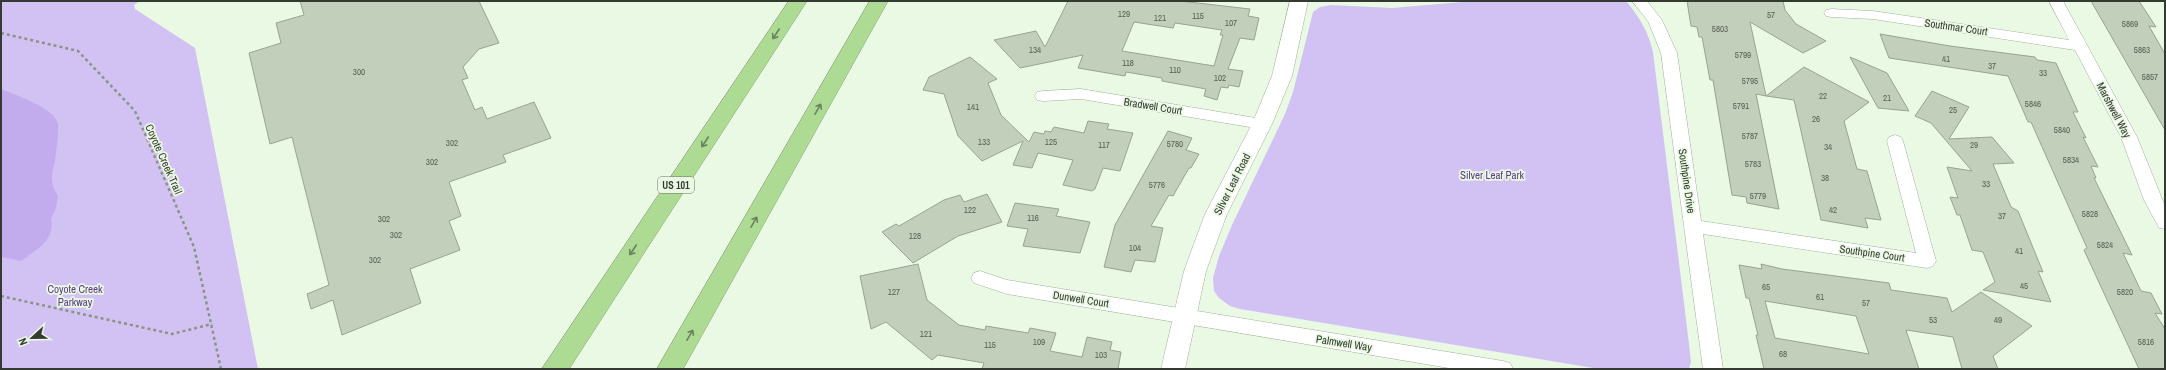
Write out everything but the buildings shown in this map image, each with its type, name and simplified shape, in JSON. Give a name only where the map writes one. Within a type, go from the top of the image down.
[{"type":"highway","name":"US 101","points":[[555,369],[798,1]]},
{"type":"highway","points":[[670,369],[879,1]]},
{"type":"street","name":"Silver Leaf Road","points":[[1173,369],[1195,272],[1216,214],[1262,124],[1282,76],[1299,1]]},
{"type":"street","name":"Southpine Drive","points":[[1639,1],[1655,20],[1669,53],[1713,369]]},
{"type":"street","name":"Marshwell Way","points":[[2056,1],[2129,138],[2153,200],[2165,223]]},
{"type":"street","name":"Southmar Court","points":[[1831,13],[1873,15],[2080,46]]},
{"type":"street","name":"Bradwell Court","points":[[1043,96],[1081,94],[1262,124]]},
{"type":"street","name":"Southpine Court","points":[[1694,226],[1927,261],[1896,141]]},
{"type":"street","name":"Dunwell Court","points":[[980,278],[1007,287],[1184,316]]},
{"type":"street","name":"Palmwell Way","points":[[1184,316],[1503,369]]},
{"type":"path","name":"Coyote Creek Trail","points":[[1,33],[78,51],[135,111],[194,247],[221,369]]},
{"type":"path","points":[[1,296],[172,334],[212,324]]},
{"type":"green space","name":"Coyote Creek Parkway","points":[[1,1],[140,1],[134,5],[135,9],[195,48],[258,369],[1,369]]},
{"type":"green space","name":"Silver Leaf Park","points":[[1475,1],[1626,1],[1643,25],[1653,52],[1689,344],[1691,362],[1689,369],[1599,369],[1240,309],[1230,306],[1219,298],[1214,291],[1213,278],[1219,256],[1232,225],[1285,114],[1293,92],[1313,12],[1320,7],[1331,5],[1392,8]]},
{"type":"shaded area","points":[[1,89],[42,107],[55,118],[58,124],[57,148],[52,183],[58,196],[56,208],[51,219],[52,227],[44,244],[21,261],[1,257]]}]
